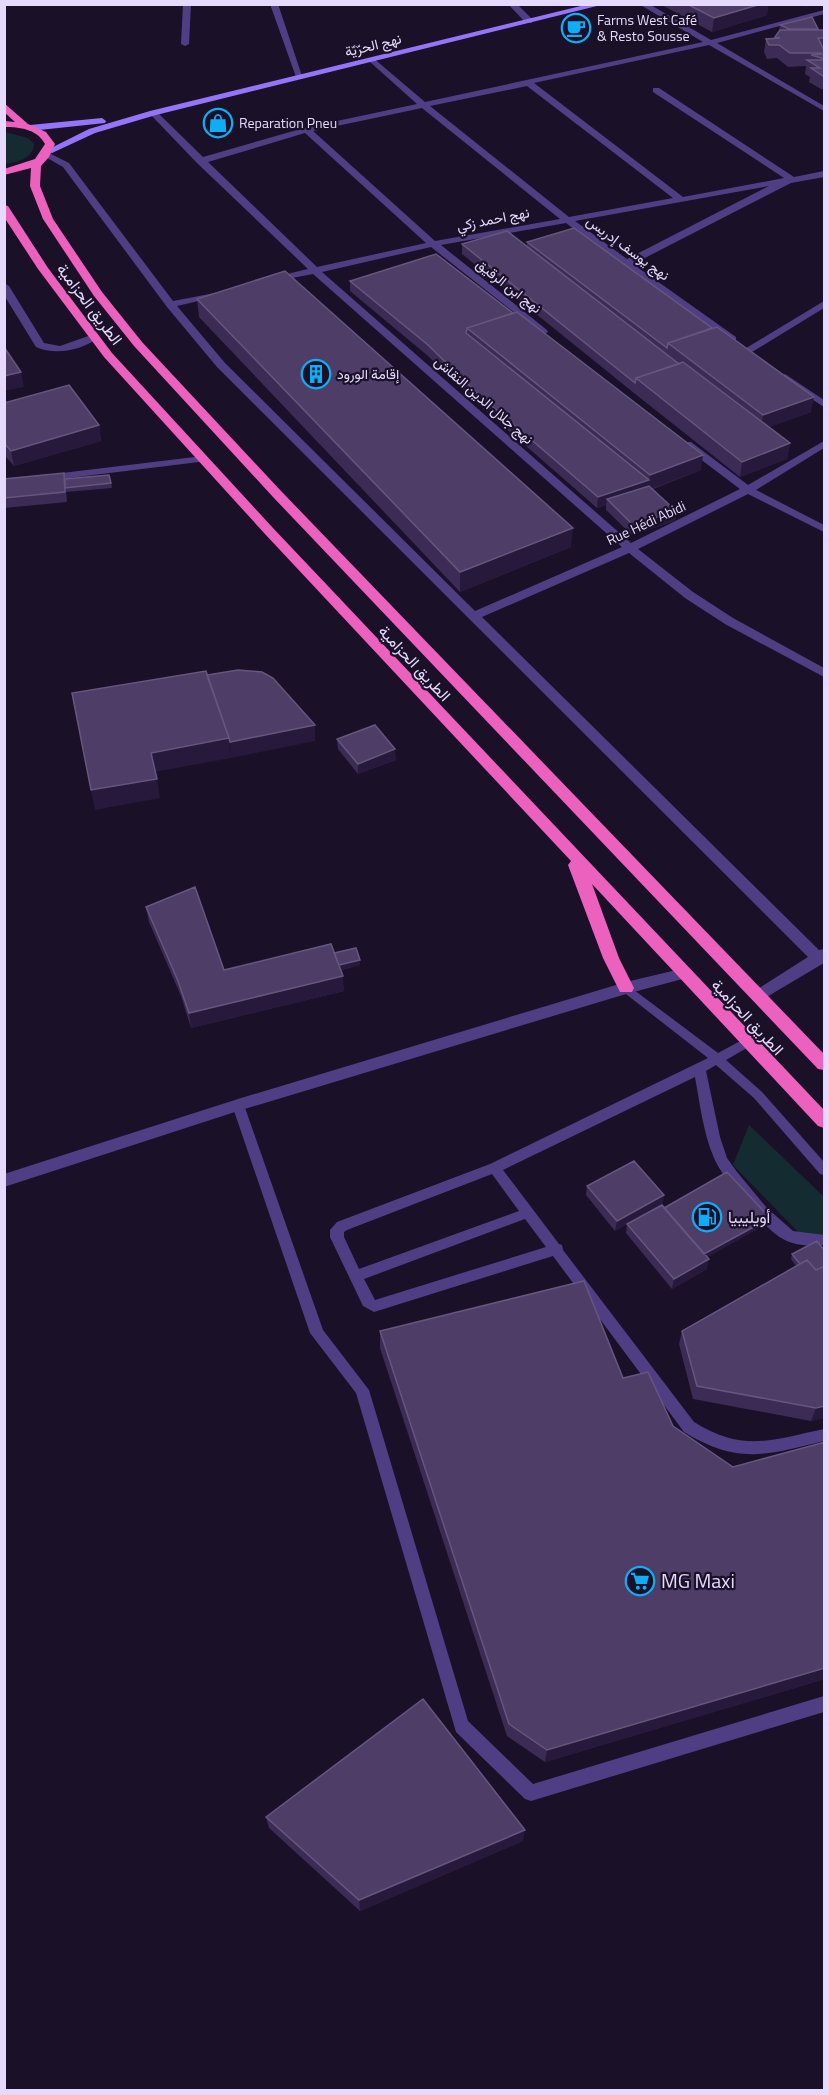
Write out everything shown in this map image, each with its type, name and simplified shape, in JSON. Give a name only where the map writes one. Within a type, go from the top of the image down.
[{"type":"highway","points":[[4,106],[28,127],[48,138],[50,144],[46,154],[27,166],[4,172]]},
{"type":"highway","points":[[4,124],[28,127]]},
{"type":"highway","name":"الطريق الحزامية","points":[[46,154],[36,165],[35,186],[42,207],[98,294],[138,344],[277,494],[825,1064]]},
{"type":"highway","name":"الطريق الحزامية","points":[[4,208],[76,315],[203,459],[748,1042],[825,1121]]},
{"type":"highway","points":[[4,222],[27,244]]},
{"type":"highway","points":[[569,850],[588,892],[609,956],[626,988]]},
{"type":"main road","name":"نهج الحرّيّة","points":[[153,113],[601,4]]},
{"type":"main road","points":[[28,127],[74,125],[153,113]]},
{"type":"main road","points":[[46,154],[92,131],[153,113]]},
{"type":"street","points":[[185,44],[187,4]]},
{"type":"street","points":[[274,4],[300,77]]},
{"type":"street","points":[[512,4],[530,21]]},
{"type":"street","points":[[643,4],[825,109]]},
{"type":"street","points":[[200,161],[307,130],[530,84],[709,43],[825,12]]},
{"type":"street","name":"نهج يوسف إدريس","points":[[372,59],[422,105],[564,219],[757,357]]},
{"type":"street","points":[[530,84],[680,199]]},
{"type":"street","points":[[626,264],[791,179],[656,90]]},
{"type":"street","name":"نهج جلال الدين النقاش","points":[[153,113],[314,270],[630,548],[689,595],[729,621],[825,673]]},
{"type":"street","name":"نهج ابن الرقيق","points":[[307,130],[432,244],[556,343]]},
{"type":"street","points":[[46,154],[66,165],[170,305],[221,366],[473,616],[822,956],[758,996]]},
{"type":"street","name":"نهج احمد زكي","points":[[259,283],[432,244],[825,174]]},
{"type":"street","points":[[4,286],[40,345],[46,349],[66,348],[94,337]]},
{"type":"street","points":[[170,305],[226,292]]},
{"type":"street","points":[[748,350],[825,304]]},
{"type":"street","points":[[777,370],[825,404]]},
{"type":"street","points":[[674,434],[748,490],[825,529]]},
{"type":"street","name":"Rue Hédi Abidi","points":[[473,616],[630,548],[748,490],[825,444]]},
{"type":"street","points":[[4,483],[203,459]]},
{"type":"street","points":[[4,1181],[238,1105],[626,988],[685,973]]},
{"type":"lane","points":[[626,988],[717,1059],[758,1095],[825,1170]]},
{"type":"lane","points":[[557,1249],[374,1306],[368,1302],[337,1237],[337,1230],[342,1226],[494,1168],[699,1070],[748,1042]]},
{"type":"lane","points":[[699,1070],[717,1148],[730,1175],[788,1235],[803,1239],[825,1240]]},
{"type":"lane","points":[[238,1105],[317,1333],[362,1389],[462,1726],[531,1793],[825,1704]]},
{"type":"lane","points":[[494,1168],[689,1427],[706,1439],[727,1448],[755,1450],[825,1435]]},
{"type":"lane","points":[[356,1276],[528,1213]]},
{"type":"green space","points":[[5,132],[28,138],[34,144],[31,153],[19,161],[5,164]]},
{"type":"green space","points":[[749,1125],[824,1197],[824,1235],[802,1236],[733,1165]]},
{"type":"building","points":[[687,4],[761,4],[714,18]]},
{"type":"building","points":[[812,17],[818,29],[789,29],[780,25]]},
{"type":"building","points":[[780,30],[825,30],[825,38],[818,38],[825,52],[825,59],[811,55],[821,53],[790,53],[779,45],[769,45],[766,39],[780,38],[775,37]]},
{"type":"building","points":[[807,60],[825,60],[825,76],[811,68],[820,68]]},
{"type":"building","points":[[574,228],[712,328],[668,343],[667,348],[527,242]]},
{"type":"building","points":[[507,231],[679,364],[636,378],[635,383],[462,244]]},
{"type":"building","points":[[436,254],[513,313],[467,328],[466,333],[649,480],[598,497],[478,394],[428,345],[350,281]]},
{"type":"building","points":[[285,271],[573,528],[460,572],[197,299]]},
{"type":"building","points":[[517,312],[703,455],[650,475],[467,328]]},
{"type":"building","points":[[717,327],[814,397],[763,415],[668,343]]},
{"type":"building","points":[[4,347],[21,372],[4,376]]},
{"type":"building","points":[[683,362],[790,443],[742,462],[636,378]]},
{"type":"building","points":[[69,385],[99,425],[11,451],[4,443],[4,403]]},
{"type":"building","points":[[64,473],[65,492],[4,498],[4,479]]},
{"type":"building","points":[[109,475],[111,483],[65,488],[65,479]]},
{"type":"building","points":[[649,486],[676,511],[633,525],[607,499]]},
{"type":"building","points":[[238,670],[262,672],[273,678],[315,725],[230,742],[207,675]]},
{"type":"building","points":[[206,671],[229,738],[151,753],[157,779],[91,790],[72,693]]},
{"type":"building","points":[[375,725],[395,749],[358,764],[337,739]]},
{"type":"building","points":[[195,887],[224,970],[331,944],[343,976],[189,1013],[178,981],[146,907]]},
{"type":"building","points":[[356,948],[360,960],[339,965],[334,953]]},
{"type":"building","points":[[634,1161],[664,1195],[617,1221],[587,1186]]},
{"type":"building","points":[[727,1172],[770,1218],[704,1254],[664,1208]]},
{"type":"building","points":[[662,1205],[709,1259],[674,1279],[627,1224]]},
{"type":"building","points":[[817,1241],[825,1251],[825,1266],[816,1270],[807,1260],[800,1264],[792,1254]]},
{"type":"building","points":[[807,1260],[816,1270],[825,1266],[825,1406],[816,1408],[697,1386],[682,1331]]},
{"type":"building","name":"MG Maxi","points":[[584,1281],[623,1378],[648,1372],[673,1426],[733,1467],[825,1442],[825,1668],[547,1750],[509,1724],[380,1331]]},
{"type":"building","points":[[423,1699],[525,1830],[359,1900],[266,1817]]},
{"type":"place","name":"Farms West Café & Resto Sousse","points":[[576,28]]},
{"type":"place","name":"Reparation Pneu","points":[[218,123]]},
{"type":"place","name":"إقامة الورود","points":[[316,374]]},
{"type":"place","name":"أويليبيا","points":[[707,1217]]},
{"type":"place","name":"MG Maxi","points":[[640,1581]]}]
